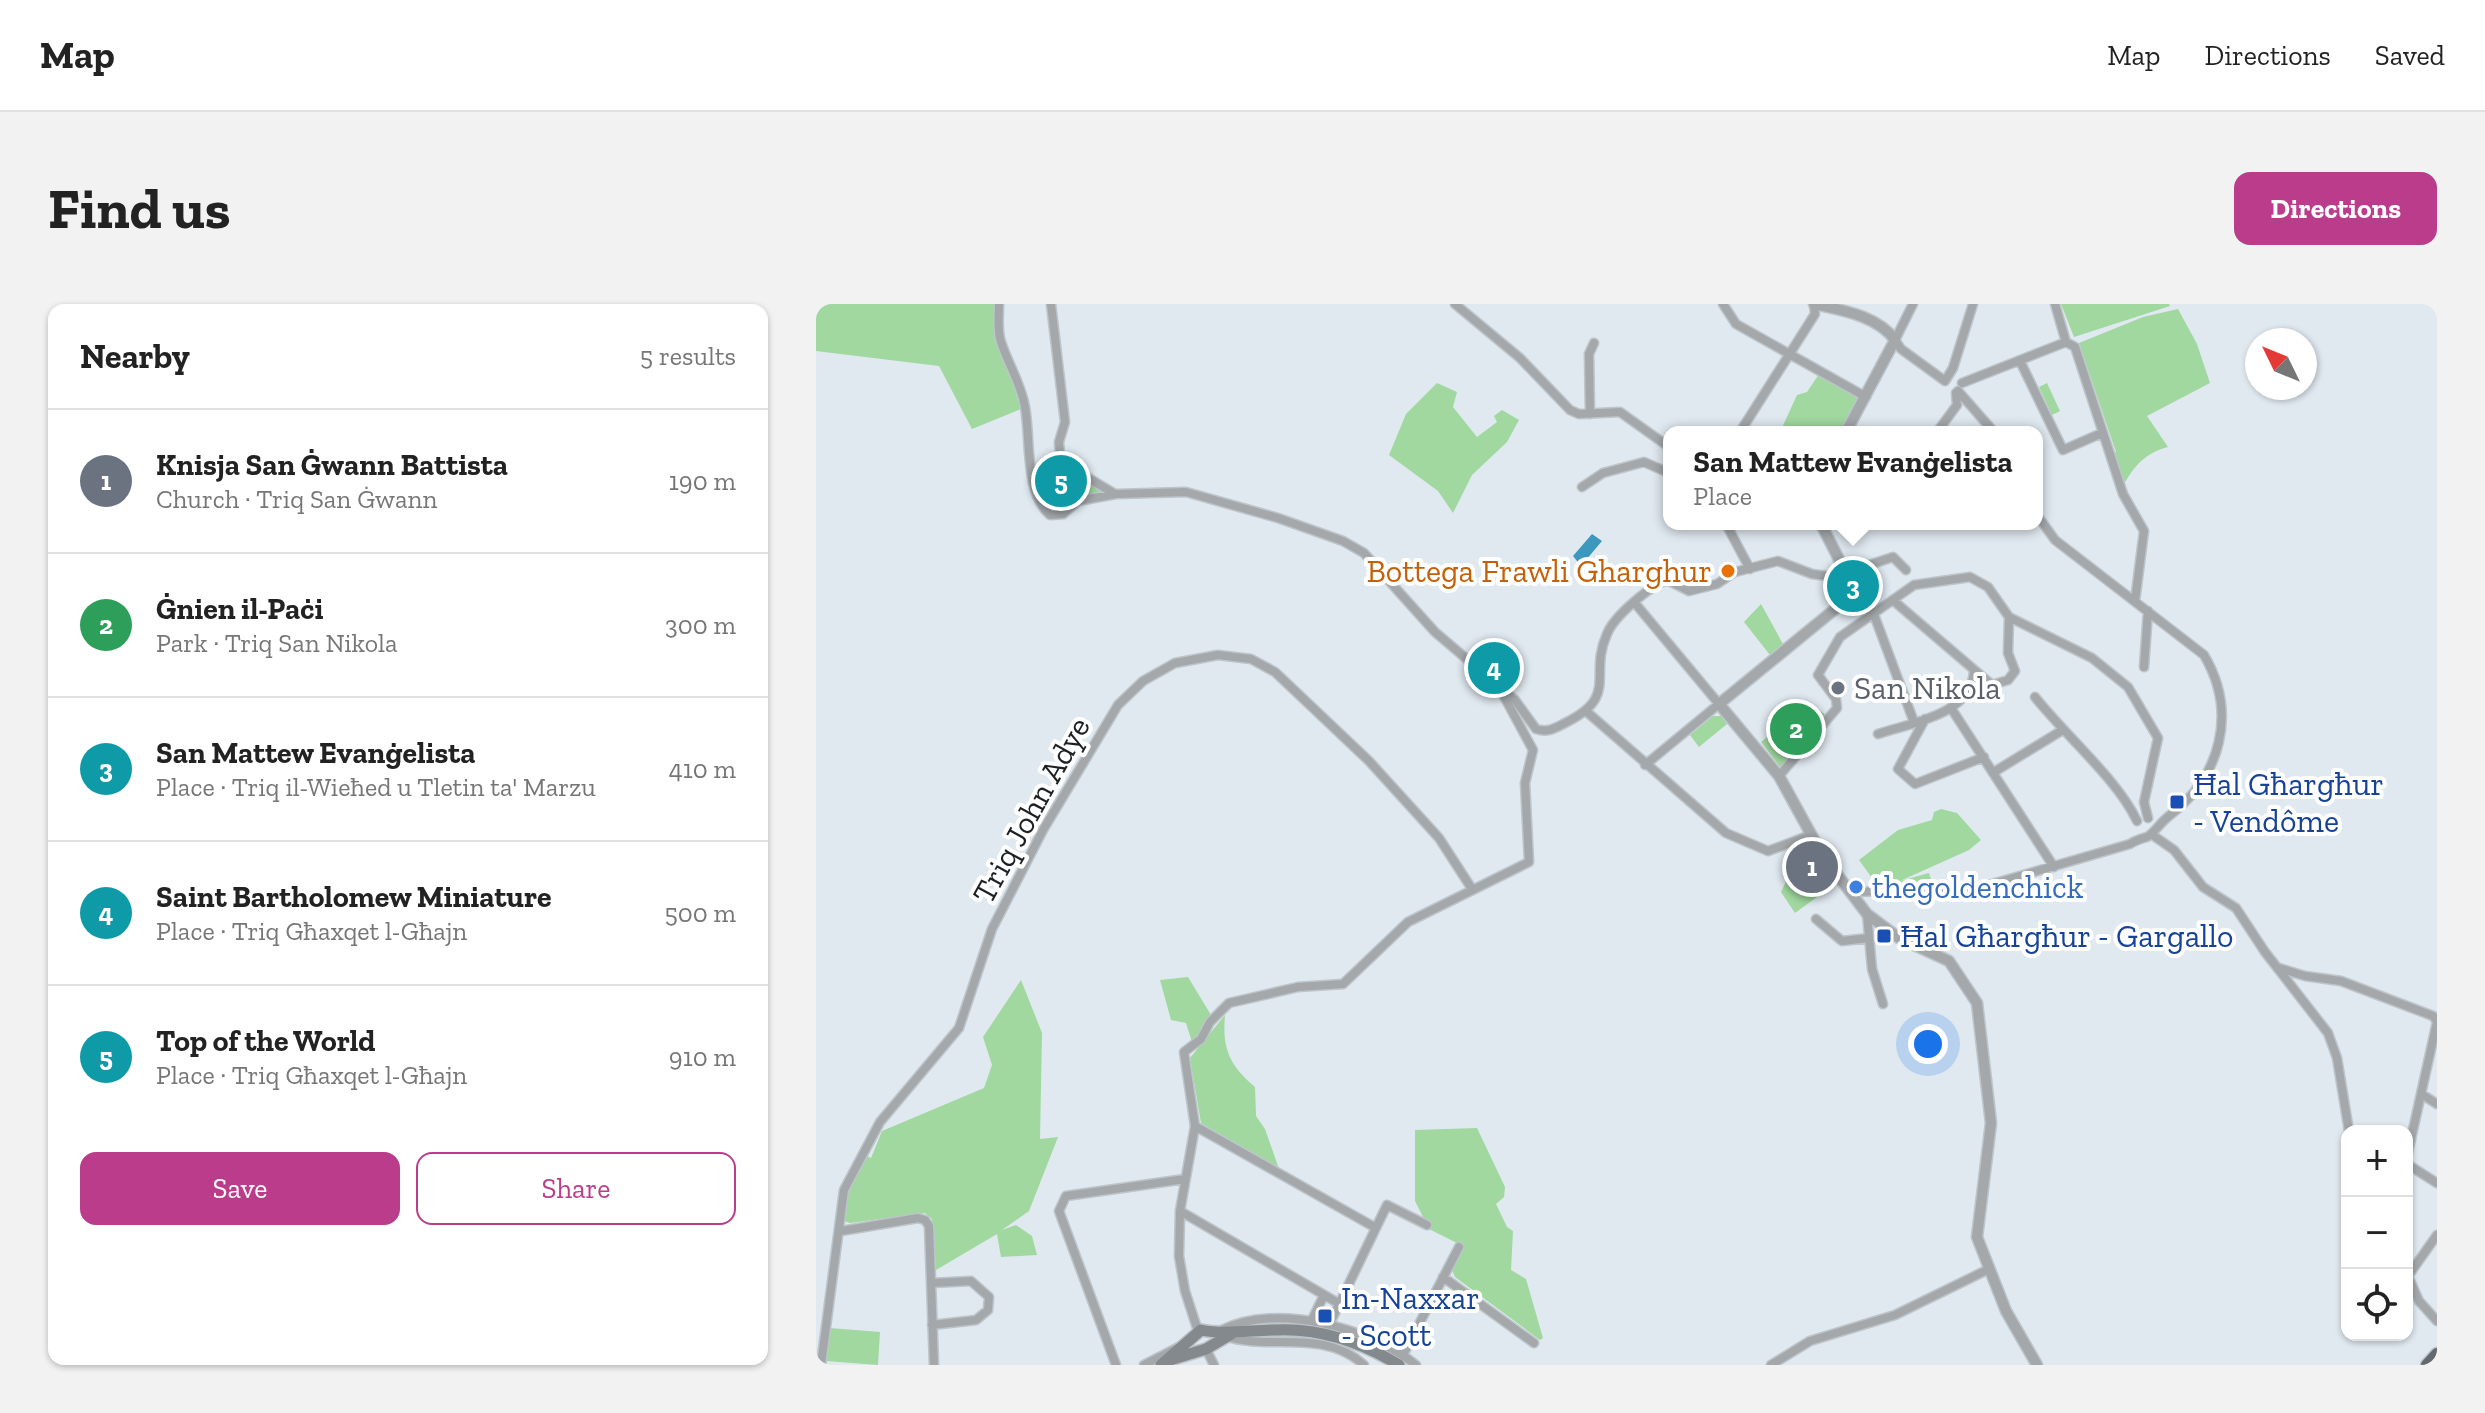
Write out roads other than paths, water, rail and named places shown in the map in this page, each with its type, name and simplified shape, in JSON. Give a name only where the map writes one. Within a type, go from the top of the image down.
[{"type":"highway","points":[[2427,1365],[2437,1354]]},
{"type":"main road","points":[[1171,1359],[1203,1340],[1238,1331],[1321,1332],[1401,1360]]},
{"type":"street","points":[[999,304],[999,339],[1017,376],[1025,408],[1027,441],[1039,503],[1050,515],[1063,514],[1078,501],[1116,494],[1186,492],[1278,518],[1343,541],[1364,553],[1435,632],[1515,700],[1536,729],[1544,732],[1587,712],[1596,703],[1607,633],[1634,602],[1667,580],[1689,591],[1717,584],[1735,572],[1778,561],[1812,574],[1849,579]]},
{"type":"street","points":[[1051,304],[1065,422],[1059,442],[1060,455],[1075,470],[1116,494]]},
{"type":"street","points":[[1455,304],[1520,358],[1570,410],[1590,414],[1620,412],[1663,442]]},
{"type":"street","points":[[1723,304],[1736,324],[1788,356],[1866,397]]},
{"type":"street","points":[[1744,426],[1815,314],[1814,304],[1841,307],[1889,332],[1901,349],[1947,379],[1958,376],[1957,405],[1941,426]]},
{"type":"street","points":[[1849,426],[1913,304]]},
{"type":"street","points":[[1973,304],[1946,389],[1959,389],[2066,342]]},
{"type":"street","points":[[2055,304],[2066,342],[2075,347],[2123,494],[2144,531],[2135,601]]},
{"type":"street","points":[[1590,414],[1589,354],[1594,343]]},
{"type":"street","points":[[2020,361],[2063,450],[2102,433]]},
{"type":"street","points":[[1959,389],[1989,426]]},
{"type":"street","points":[[1582,487],[1603,473],[1644,462],[1663,470]]},
{"type":"street","points":[[1850,892],[1975,889],[2130,844],[2149,833],[2200,786],[2218,752],[2223,722],[2217,677],[2204,655],[2055,540],[2043,523]]},
{"type":"street","points":[[1729,530],[1750,569]]},
{"type":"street","points":[[1824,530],[1849,579],[1851,596],[1873,612],[1914,722]]},
{"type":"street","points":[[1866,566],[1893,557],[1906,570]]},
{"type":"street","points":[[1779,776],[1837,708],[1836,699],[1818,675],[1834,644],[1873,612],[1895,602],[1914,585],[1960,577],[1981,580],[2001,601],[2009,617],[2008,653],[2015,671],[2008,680],[1992,685],[1895,602]]},
{"type":"street","points":[[1645,765],[1851,596]]},
{"type":"street","points":[[1634,602],[1779,776],[1811,835],[1867,914],[1899,938],[1949,961],[1977,1003],[1991,1123],[1977,1237],[2006,1311],[2037,1365]]},
{"type":"street","points":[[2144,667],[2148,611]]},
{"type":"street","points":[[2009,617],[2092,658],[2128,687],[2158,738],[2144,802],[2149,833]]},
{"type":"street","name":"Triq John Adye","points":[[821,1365],[841,1231],[838,1215],[844,1190],[880,1122],[959,1028],[992,929],[1043,830],[1118,705],[1143,681],[1175,663],[1218,655],[1251,659],[1275,672],[1369,761],[1429,827],[1472,889]]},
{"type":"street","points":[[1878,734],[1951,708],[1967,690],[1974,671]]},
{"type":"street","points":[[1214,1365],[1185,1291],[1179,1256],[1180,1211],[1195,1126],[1184,1052],[1201,1039],[1210,1022],[1229,1003],[1298,987],[1343,984],[1408,922],[1529,862],[1525,783],[1533,750],[1498,685]]},
{"type":"street","points":[[2035,697],[2061,731],[2129,804],[2137,821],[2134,829],[2149,833],[2174,850],[2203,887],[2236,908],[2328,1033],[2337,1058],[2348,1125]]},
{"type":"street","points":[[1951,708],[2054,867]]},
{"type":"street","points":[[1587,712],[1726,833],[1768,851],[1811,835]]},
{"type":"street","points":[[1925,719],[1898,769],[1915,784],[1984,757]]},
{"type":"street","points":[[1994,772],[2061,731]]},
{"type":"street","points":[[2137,821],[2148,818]]},
{"type":"street","points":[[1867,914],[1872,969],[1883,1004]]},
{"type":"street","points":[[1816,919],[1842,941],[1869,938]]},
{"type":"street","points":[[2279,968],[2305,976],[2341,981],[2436,1020]]},
{"type":"street","points":[[2413,1134],[2423,1095],[2437,1005]]},
{"type":"street","points":[[2423,1095],[2437,1104]]},
{"type":"street","points":[[1195,1126],[1376,1228]]},
{"type":"street","points":[[2413,1168],[2437,1183]]},
{"type":"street","points":[[1116,1365],[1059,1211],[1066,1196],[1185,1179]]},
{"type":"street","points":[[1330,1323],[1387,1205],[1427,1225]]},
{"type":"street","points":[[1180,1211],[1338,1303]]},
{"type":"street","points":[[841,1231],[918,1218],[925,1220],[932,1283],[934,1365]]},
{"type":"street","points":[[2412,1269],[2437,1235]]},
{"type":"street","points":[[1401,1360],[1459,1247]]},
{"type":"street","points":[[1771,1365],[1810,1341],[1895,1315],[1989,1269]]},
{"type":"street","points":[[1443,1277],[1534,1343]]},
{"type":"street","points":[[932,1283],[971,1281],[989,1297],[988,1310],[976,1320],[932,1325]]},
{"type":"street","points":[[2413,1290],[2437,1321]]},
{"type":"street","points":[[1312,1320],[1324,1295]]},
{"type":"street","points":[[1222,1333],[1240,1321],[1312,1320],[1330,1323],[1416,1365]]},
{"type":"street","points":[[1222,1333],[1239,1341],[1306,1341],[1350,1352],[1364,1365]]},
{"type":"street","points":[[1144,1365],[1165,1352],[1171,1359]]},
{"type":"water","points":[[1592,534],[1602,541],[1581,566],[1573,556]]},
{"type":"place","name":"Top of the World","points":[[1061,481]]},
{"type":"place","name":"Bottega Frawli Gharghur","points":[[1728,571]]},
{"type":"place","name":"San Mattew Evanġelista","points":[[1853,586]]},
{"type":"place","name":"Saint Bartholomew Miniature","points":[[1494,668]]},
{"type":"place","name":"San Nikola","points":[[1838,688]]},
{"type":"place","name":"Ġnien il-Paċi","points":[[1796,729]]},
{"type":"place","name":"Ħal Għargħur - Vendôme","points":[[2177,802]]},
{"type":"place","name":"Knisja San Ġwann Battista","points":[[1812,867]]},
{"type":"place","name":"thegoldenchick","points":[[1856,887]]},
{"type":"place","name":"Ħal Għargħur - Gargallo","points":[[1884,936]]},
{"type":"place","name":"In-Naxxar - Scott","points":[[1325,1316]]}]
